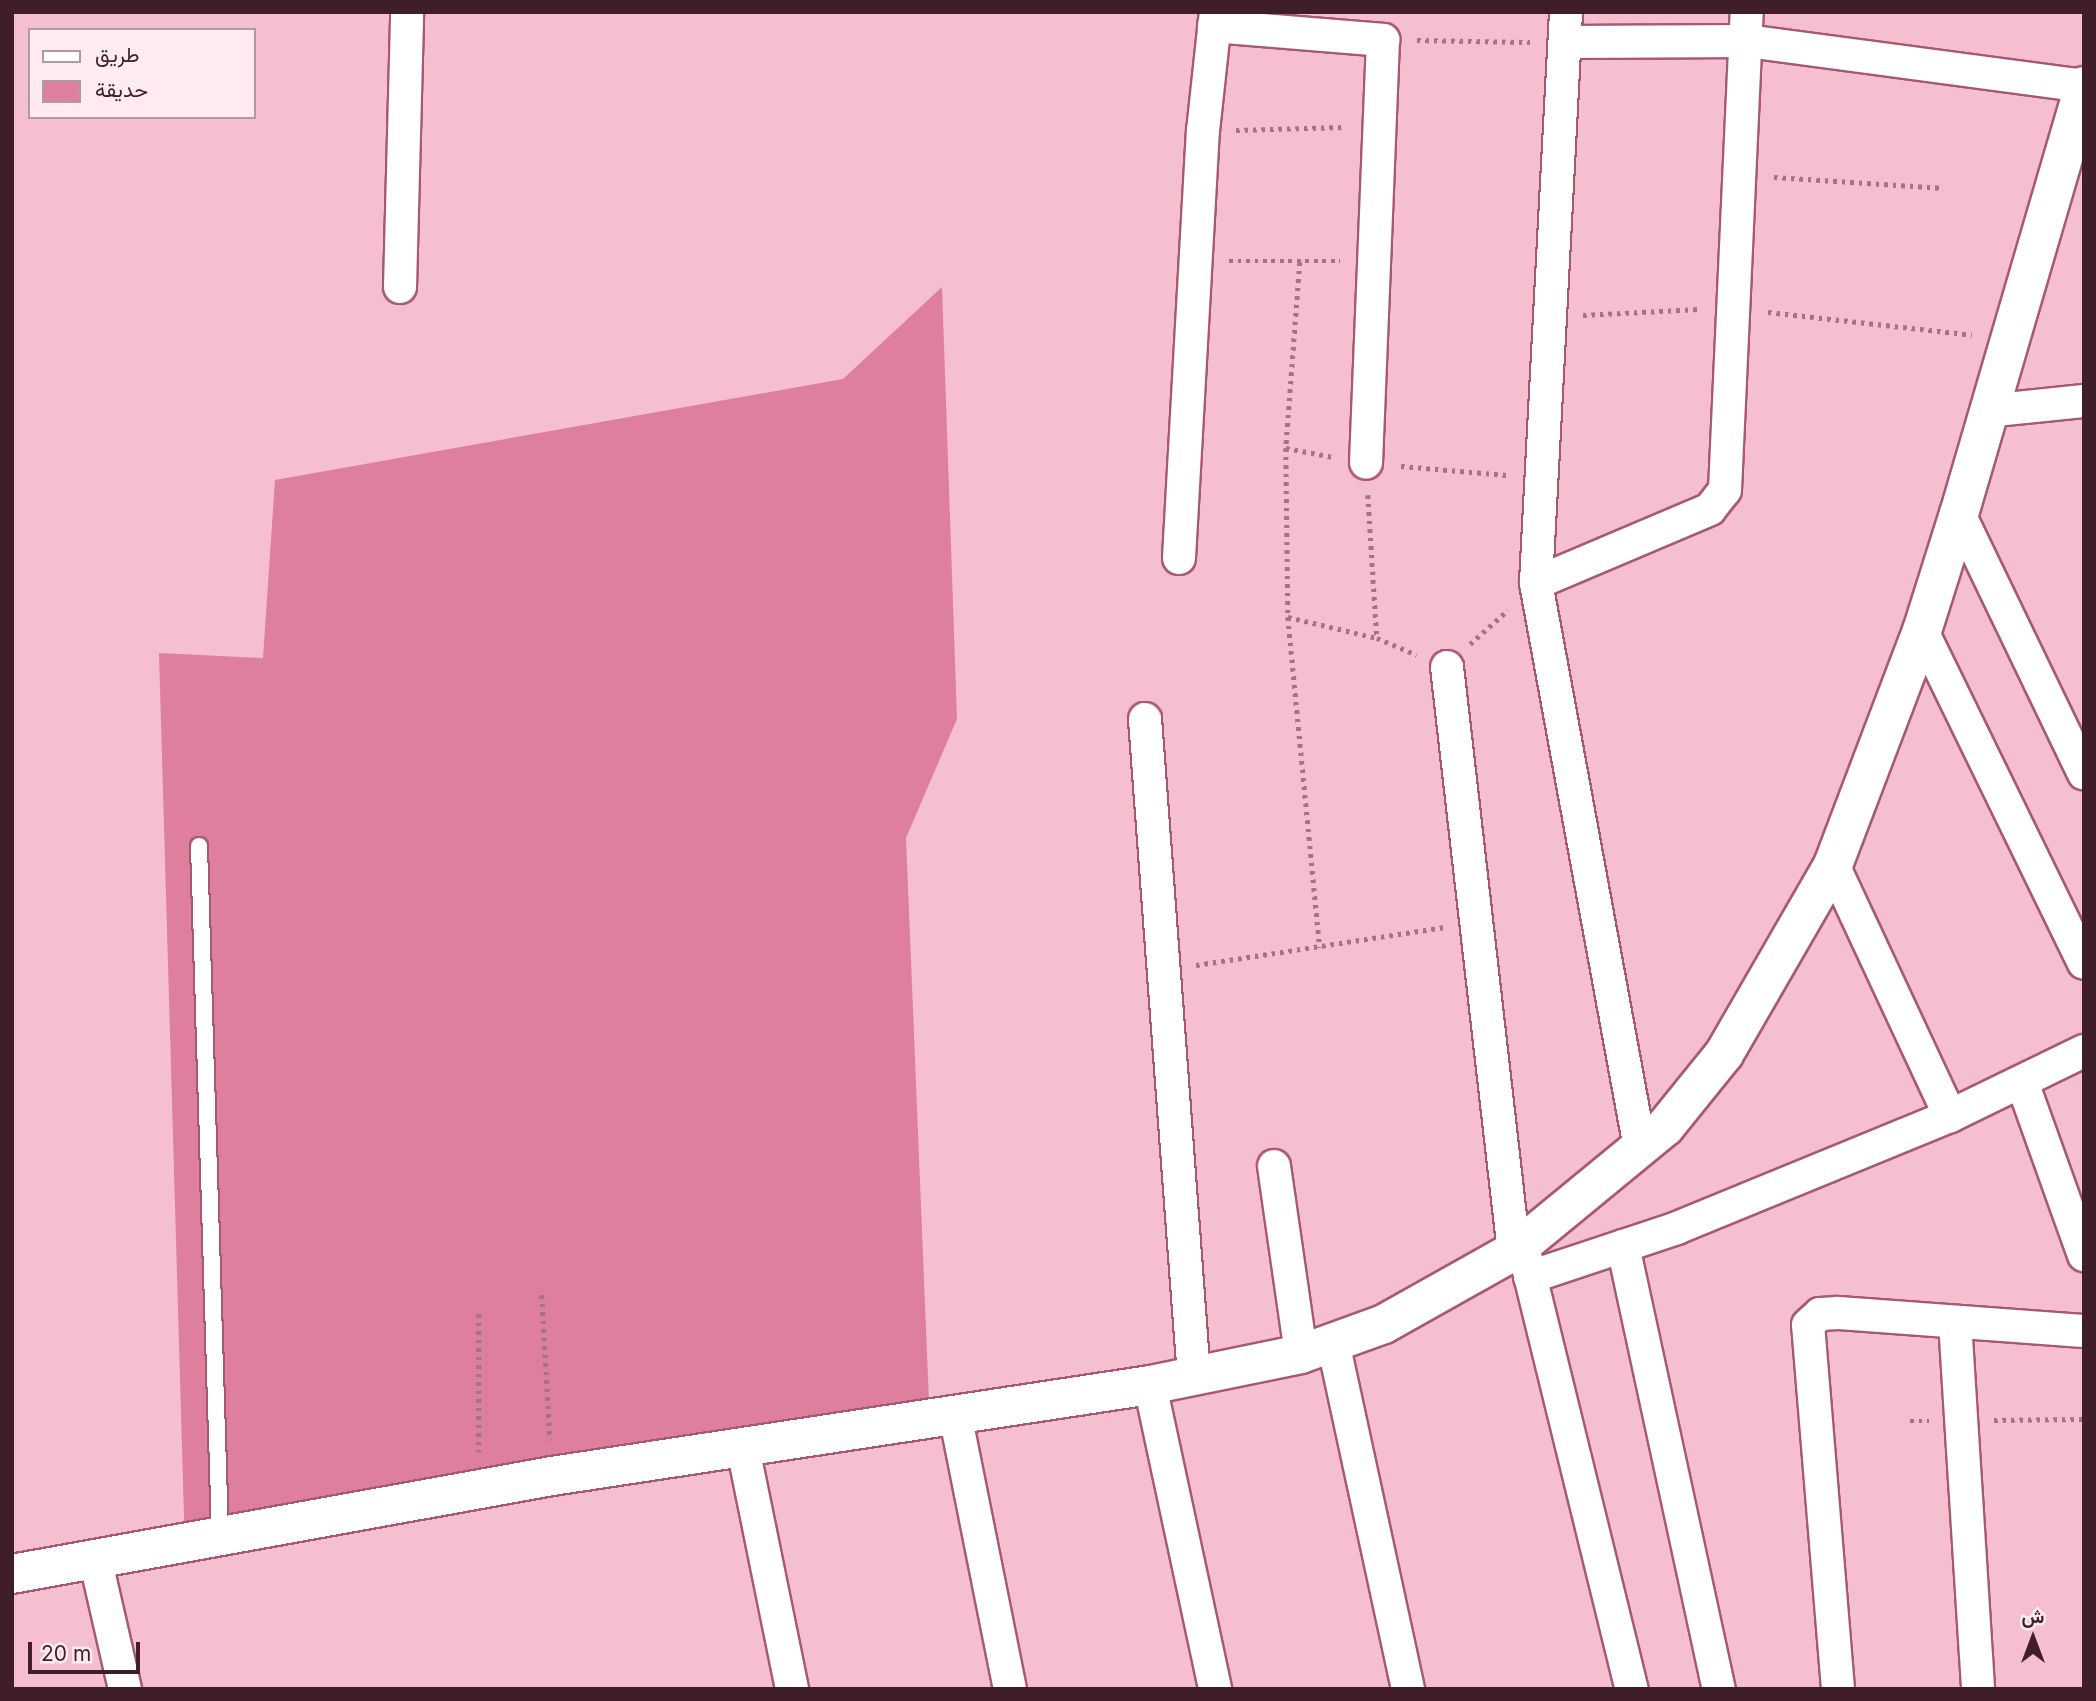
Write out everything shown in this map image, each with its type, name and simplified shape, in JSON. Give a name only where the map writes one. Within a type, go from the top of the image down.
[{"type":"main road","points":[[12,1574],[479,1488],[1194,1377],[1317,1348],[1384,1324],[1522,1257],[1665,1127],[1724,1054],[1833,865],[1922,631],[1959,514],[2084,86]]},
{"type":"street","points":[[400,287],[407,12]]},
{"type":"street","points":[[1179,558],[1203,131],[1215,19],[1383,40],[1366,463]]},
{"type":"street","points":[[1640,1148],[1536,583],[1538,478],[1551,316],[1566,27],[1747,27],[2084,86]]},
{"type":"street","points":[[1536,583],[1710,509],[1725,490],[1729,472],[1731,308],[1747,27]]},
{"type":"street","points":[[1987,411],[2084,401]]},
{"type":"street","points":[[1959,514],[2084,774]]},
{"type":"street","points":[[1922,631],[2084,963]]},
{"type":"street","points":[[1447,667],[1473,921],[1522,1257],[1632,1689]]},
{"type":"street","points":[[1145,719],[1194,1377]]},
{"type":"street","points":[[1833,865],[1950,1116]]},
{"type":"street","points":[[1522,1257],[1623,1246],[1950,1116],[2084,1051]]},
{"type":"street","points":[[2022,1083],[2084,1255]]},
{"type":"street","points":[[1274,1166],[1317,1348],[1408,1689]]},
{"type":"street","points":[[1623,1246],[1719,1689]]},
{"type":"street","points":[[1838,1689],[1808,1325],[1820,1314],[1838,1313],[2084,1331]]},
{"type":"street","points":[[1955,1322],[1979,1689]]},
{"type":"street","points":[[1150,1385],[1215,1689]]},
{"type":"street","points":[[955,1414],[1010,1689]]},
{"type":"street","points":[[743,1448],[792,1689]]},
{"type":"street","points":[[94,1558],[125,1689]]},
{"type":"lane","points":[[199,846],[220,1534]]},
{"type":"path","points":[[1383,40],[1566,27]]},
{"type":"path","points":[[1203,131],[1379,126]]},
{"type":"path","points":[[1740,174],[1944,187]]},
{"type":"path","points":[[1197,261],[1300,262],[1286,448],[1288,617],[1320,947]]},
{"type":"path","points":[[1551,316],[1731,308],[2011,339]]},
{"type":"path","points":[[1286,448],[1366,463],[1538,478]]},
{"type":"path","points":[[1366,463],[1377,638]]},
{"type":"path","points":[[1288,617],[1377,638],[1447,667],[1536,583]]},
{"type":"path","points":[[1164,969],[1320,947],[1473,921]]},
{"type":"path","points":[[542,1295],[552,1476]]},
{"type":"path","points":[[479,1314],[479,1488]]},
{"type":"path","points":[[1961,1420],[2084,1419]]},
{"type":"green space","points":[[942,287],[957,719],[906,838],[930,1427],[185,1551],[159,653],[263,658],[275,480],[843,379]]}]
